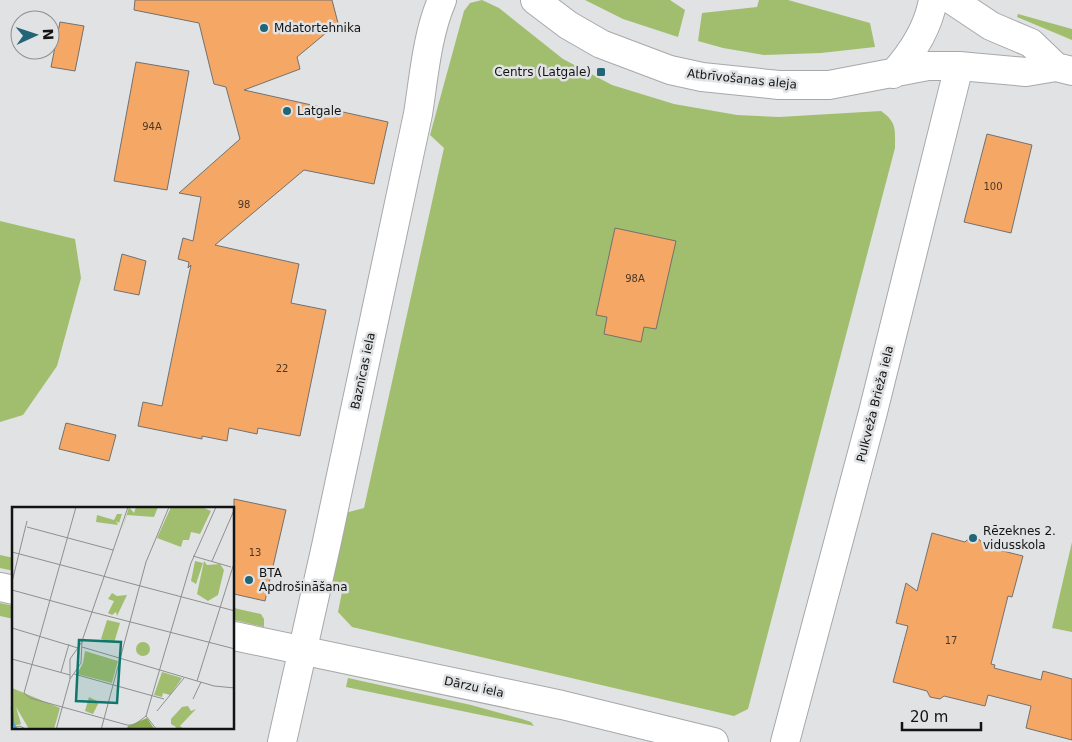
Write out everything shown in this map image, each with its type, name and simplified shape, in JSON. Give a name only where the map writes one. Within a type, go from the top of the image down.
[{"type":"street","name":"Baznīcas iela","points":[[282,742],[330,529],[416,123],[431,36],[437,11],[442,0]]},
{"type":"street","name":"Atbrīvošanas aleja","points":[[535,0],[568,25],[601,44],[670,70],[702,77],[779,85],[829,85],[928,66],[959,66],[1026,72],[1064,69]]},
{"type":"street","points":[[893,74],[913,50],[921,36],[931,11],[933,0]]},
{"type":"street","name":"Atbrīvošanas aleja","points":[[952,0],[991,26],[1032,43],[1064,69]]},
{"type":"street","name":"Pulkveža Brieža iela","points":[[785,742],[871,421],[959,66]]},
{"type":"street","name":"Dārzu iela","points":[[235,636],[562,705],[714,742]]},
{"type":"green space","points":[[482,0],[499,8],[563,59],[612,85],[674,104],[737,115],[779,117],[881,111],[890,119],[894,127],[895,148],[748,709],[734,716],[352,627],[338,612],[342,592],[329,589],[345,513],[364,508],[444,148],[430,135],[464,11],[470,3]]},
{"type":"green space","points":[[585,0],[670,0],[685,10],[678,37],[623,19]]},
{"type":"green space","points":[[759,0],[788,0],[870,23],[875,47],[821,53],[764,55],[723,48],[698,41],[702,13],[757,7]]},
{"type":"green space","points":[[1018,14],[1072,29],[1072,40],[1017,17]]},
{"type":"green space","points":[[0,221],[75,239],[81,278],[57,366],[23,415],[0,422]]},
{"type":"green space","points":[[1072,542],[1072,632],[1052,628]]},
{"type":"green space","points":[[0,555],[12,558],[12,571],[0,568]]},
{"type":"green space","points":[[0,603],[12,606],[12,619],[0,616]]},
{"type":"green space","points":[[235,608],[261,614],[264,619],[264,627],[235,620]]},
{"type":"green space","points":[[348,678],[471,705],[531,722],[534,726],[346,687]]},
{"type":"building","points":[[135,0],[332,0],[338,23],[297,57],[300,69],[244,90],[388,122],[374,184],[304,170],[215,245],[299,264],[291,303],[326,310],[300,436],[258,428],[257,434],[229,428],[227,441],[202,436],[202,439],[138,426],[143,402],[162,406],[191,265],[188,268],[189,262],[178,259],[183,238],[193,241],[201,197],[179,193],[240,139],[226,87],[214,84],[199,23],[134,10]]},
{"type":"building","points":[[60,22],[84,26],[75,71],[51,67],[52,60],[60,60]]},
{"type":"building","points":[[136,62],[189,71],[167,190],[114,181]]},
{"type":"building","points":[[987,134],[1032,145],[1011,233],[964,222]]},
{"type":"building","points":[[615,228],[676,241],[656,329],[644,327],[641,342],[604,334],[607,317],[596,315]]},
{"type":"building","points":[[122,254],[146,261],[139,295],[114,290]]},
{"type":"building","points":[[66,423],[116,435],[109,461],[59,449]]},
{"type":"building","points":[[234,499],[286,510],[265,601],[235,594]]},
{"type":"building","points":[[932,533],[965,542],[970,537],[980,540],[983,546],[1023,556],[1012,597],[1008,596],[991,664],[995,665],[994,668],[1041,680],[1043,671],[1072,679],[1072,740],[1026,728],[1031,706],[988,695],[985,706],[944,696],[940,699],[930,697],[927,691],[893,682],[908,626],[896,623],[906,583],[917,591]]},
{"type":"place","name":"Mdatortehnika","points":[[264,28]]},
{"type":"place","name":"Centrs (Latgale)","points":[[601,72]]},
{"type":"place","name":"Latgale","points":[[287,111]]},
{"type":"place","name":"Rēzeknes 2. vidusskola","points":[[973,538]]},
{"type":"place","name":"BTA Apdrošināšana","points":[[249,580]]}]
